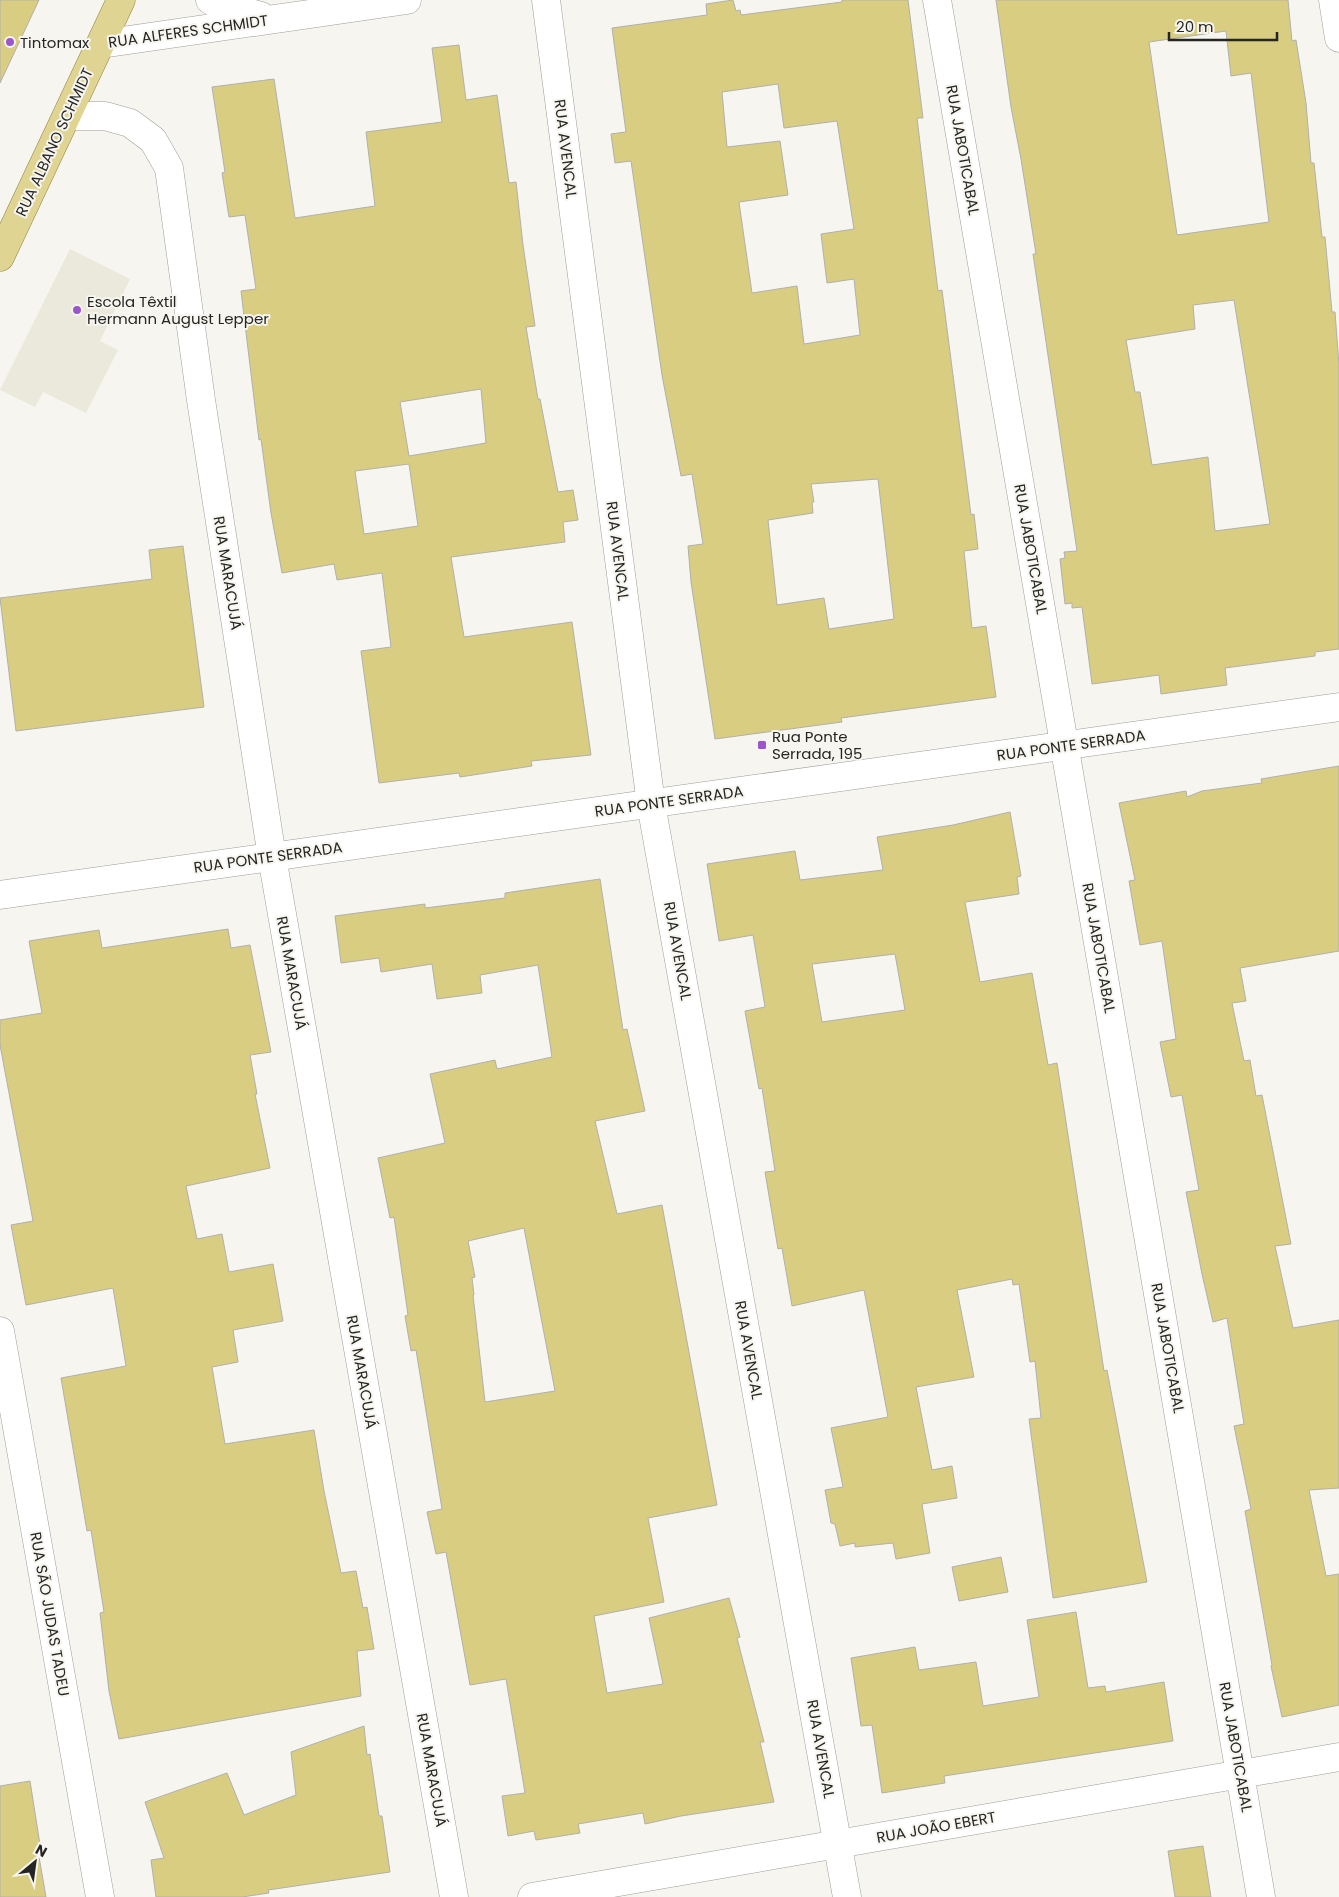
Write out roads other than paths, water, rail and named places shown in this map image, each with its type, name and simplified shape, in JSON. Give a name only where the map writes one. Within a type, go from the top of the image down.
[{"type":"main road","name":"RUA ALBANO SCHMIDT","points":[[0,257],[121,0]]},
{"type":"street","name":"RUA ALFERES SCHMIDT","points":[[210,0],[247,14],[275,19]]},
{"type":"street","name":"RUA ALFERES SCHMIDT","points":[[101,44],[406,0]]},
{"type":"street","name":"RUA AVENCAL","points":[[546,0],[651,804],[847,1897]]},
{"type":"street","name":"RUA JABOTICABAL","points":[[937,0],[1261,1897]]},
{"type":"street","points":[[1333,0],[1339,38]]},
{"type":"street","name":"RUA MARACUJÁ","points":[[67,116],[105,116],[130,123],[153,140],[169,168],[201,400],[272,857],[454,1897]]},
{"type":"street","name":"RUA PONTE SERRADA","points":[[0,895],[1339,707]]},
{"type":"street","name":"RUA SÃO JUDAS TADEU","points":[[0,1331],[100,1897]]},
{"type":"street","name":"RUA JOÃO EBERT","points":[[532,1897],[1339,1757]]},
{"type":"place","name":"Tintomax","points":[[10,42]]},
{"type":"place","name":"Escola Têxtil Hermann August Lepper","points":[[77,310]]},
{"type":"place","name":"Rua Ponte Serrada, 195","points":[[762,745]]}]
